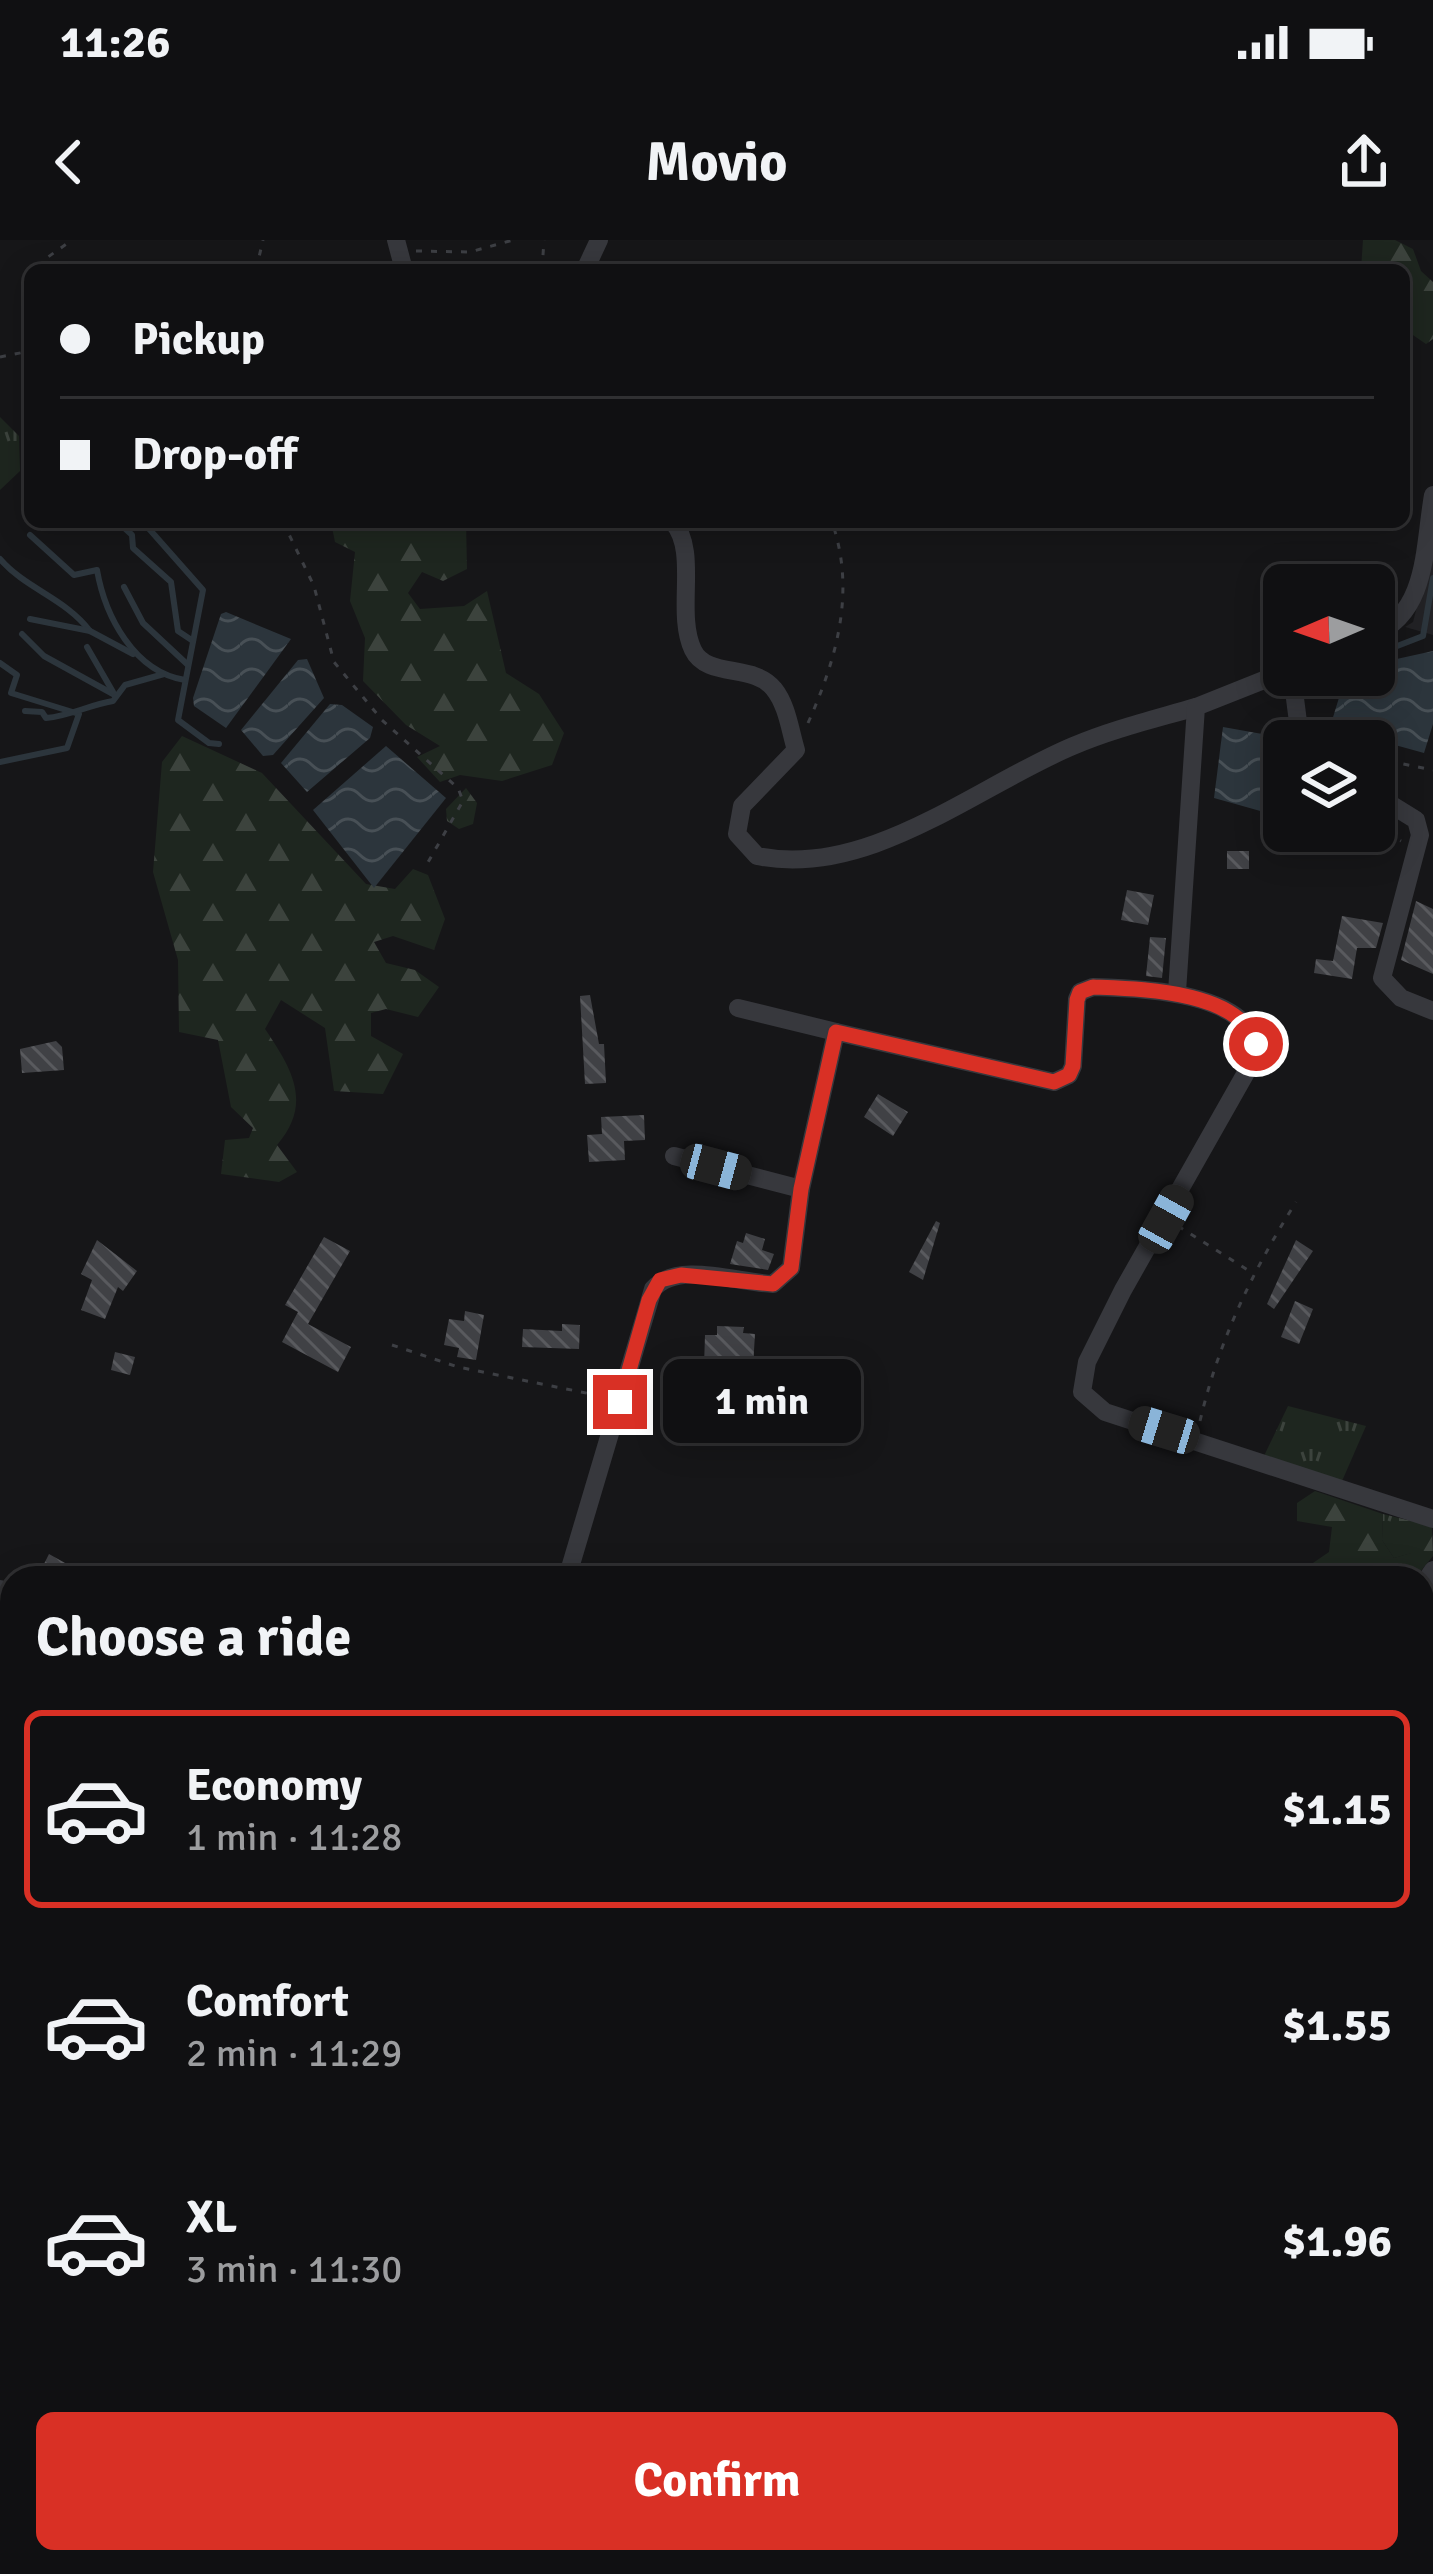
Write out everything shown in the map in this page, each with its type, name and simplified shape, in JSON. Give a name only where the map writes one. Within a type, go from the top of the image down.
[{"type":"street","points":[[1395,625],[1411,608],[1433,495]]},
{"type":"street","points":[[678,528],[683,598],[694,651],[710,664],[768,682],[783,704],[796,750],[742,806],[737,834],[757,856],[815,856],[855,848],[935,816],[1078,744],[1263,682]]},
{"type":"street","points":[[1177,992],[1196,707]]},
{"type":"street","points":[[1395,807],[1416,820],[1419,850],[1397,907],[1382,978],[1400,998],[1433,1011]]},
{"type":"street","points":[[738,1008],[1054,1082],[1069,1075],[1073,1066],[1080,992],[1093,987],[1177,992],[1238,1018],[1253,1034],[1256,1054],[1087,1362],[1082,1393],[1105,1412],[1433,1519]]},
{"type":"street","points":[[571,1566],[652,1289],[660,1280],[681,1275],[762,1284],[783,1279],[793,1257],[801,1189],[836,1032]]},
{"type":"street","points":[[674,1156],[801,1189]]},
{"type":"path","points":[[44,264],[47,256],[73,240]]},
{"type":"path","points":[[397,243],[450,254],[513,240]]},
{"type":"path","points":[[286,528],[314,586],[334,662],[382,720],[458,788],[463,801],[428,864]]},
{"type":"path","points":[[796,750],[831,672],[840,638],[842,550],[834,528]]},
{"type":"path","points":[[1395,762],[1433,770]]},
{"type":"path","points":[[1395,837],[1419,850]]},
{"type":"path","points":[[1196,1441],[1226,1334],[1252,1272],[1296,1202]]},
{"type":"path","points":[[1166,1219],[1252,1272]]},
{"type":"path","points":[[392,1345],[458,1366],[571,1386],[620,1402]]},
{"type":"shaded area","points":[[1433,544],[1433,635],[1405,627],[1413,622]]},
{"type":"green space","points":[[1363,240],[1395,240],[1413,249],[1421,271],[1433,282],[1433,339],[1426,344],[1410,333],[1410,264],[1361,264]]},
{"type":"green space","points":[[0,417],[19,436],[20,471],[0,490]]},
{"type":"green space","points":[[332,528],[466,528],[467,569],[443,581],[422,572],[408,593],[420,609],[464,606],[487,591],[506,673],[539,694],[564,733],[552,765],[502,781],[460,775],[440,782],[417,757],[440,746],[406,725],[363,681],[365,638],[350,601],[355,552],[335,542]]},
{"type":"green space","points":[[182,736],[262,773],[366,884],[395,889],[413,869],[428,875],[445,919],[434,950],[393,936],[374,942],[386,963],[415,970],[439,987],[418,1017],[386,1009],[371,1013],[371,1036],[403,1054],[383,1094],[334,1091],[325,1028],[281,1000],[265,1029],[295,1086],[294,1115],[277,1145],[297,1172],[279,1182],[221,1174],[225,1140],[249,1138],[253,1128],[231,1107],[218,1040],[179,1032],[178,960],[153,872],[162,762]]},
{"type":"green space","points":[[466,788],[477,803],[473,824],[459,829],[447,821],[446,809]]},
{"type":"green space","points":[[1288,1406],[1366,1426],[1342,1481],[1264,1456]]},
{"type":"green space","points":[[1315,1491],[1383,1514],[1382,1540],[1394,1558],[1411,1553],[1399,1534],[1399,1518],[1432,1526],[1433,1556],[1425,1566],[1310,1566],[1329,1552],[1332,1527],[1297,1521],[1297,1503]]},
{"type":"green space","points":[[1383,1514],[1399,1518],[1400,1534],[1412,1553],[1394,1558],[1382,1540]]},
{"type":"water","points":[[221,614],[291,639],[226,728],[194,706],[193,698]]},
{"type":"water","points":[[1433,651],[1433,724],[1424,753],[1395,745],[1395,720],[1332,720],[1340,696],[1395,696],[1395,659]]},
{"type":"water","points":[[307,659],[324,698],[273,755],[263,756],[241,730],[298,660]]},
{"type":"water","points":[[330,704],[342,705],[373,727],[370,738],[307,792],[281,763]]},
{"type":"water","points":[[1223,727],[1263,734],[1263,812],[1214,798]]},
{"type":"water","points":[[386,746],[446,798],[374,888],[313,810]]},
{"type":"building","points":[[1227,851],[1249,851],[1249,869],[1227,869]]},
{"type":"building","points":[[1127,890],[1154,895],[1148,925],[1121,920]]},
{"type":"building","points":[[1416,901],[1433,909],[1433,974],[1401,960]]},
{"type":"building","points":[[1342,916],[1383,923],[1376,948],[1357,948],[1352,979],[1314,973],[1316,959],[1333,961]]},
{"type":"building","points":[[1150,937],[1166,938],[1162,978],[1146,976]]},
{"type":"building","points":[[590,995],[599,1044],[604,1044],[606,1083],[585,1084],[580,996]]},
{"type":"building","points":[[56,1041],[62,1047],[64,1070],[22,1073],[20,1049]]},
{"type":"building","points":[[878,1094],[908,1112],[893,1136],[864,1117]]},
{"type":"building","points":[[644,1115],[645,1140],[624,1141],[625,1160],[589,1162],[587,1135],[602,1134],[601,1117]]},
{"type":"building","points":[[936,1221],[940,1223],[923,1280],[909,1272]]},
{"type":"building","points":[[746,1233],[765,1239],[762,1250],[774,1254],[768,1270],[730,1264],[737,1241],[743,1243]]},
{"type":"building","points":[[324,1237],[350,1251],[308,1324],[351,1347],[338,1372],[282,1342],[298,1312],[285,1305]]},
{"type":"building","points":[[97,1240],[137,1271],[123,1291],[118,1287],[105,1319],[81,1310],[92,1280],[81,1274]]},
{"type":"building","points":[[1296,1240],[1313,1251],[1274,1309],[1267,1304]]},
{"type":"building","points":[[1295,1301],[1313,1309],[1299,1344],[1281,1337]]},
{"type":"building","points":[[465,1311],[484,1315],[476,1360],[457,1357],[459,1348],[444,1345],[449,1319],[464,1321]]},
{"type":"building","points":[[562,1324],[580,1325],[579,1349],[522,1347],[523,1329],[562,1331]]},
{"type":"building","points":[[717,1326],[744,1327],[743,1333],[755,1334],[753,1367],[704,1366],[705,1335],[717,1335]]},
{"type":"building","points":[[115,1352],[135,1357],[130,1375],[111,1370]]},
{"type":"building","points":[[49,1554],[70,1566],[43,1566]]},
{"type":"waterway","points":[[124,528],[132,535],[133,548],[171,582],[178,631],[193,641]]},
{"type":"waterway","points":[[148,528],[203,590],[178,720],[209,743],[219,744]]},
{"type":"waterway","points":[[30,535],[74,575],[97,570],[107,605],[125,639],[151,666],[185,680]]},
{"type":"waterway","points":[[0,559],[90,631]]},
{"type":"waterway","points":[[1395,647],[1423,636],[1433,578]]},
{"type":"waterway","points":[[124,587],[143,623],[188,665]]},
{"type":"waterway","points":[[30,619],[90,631],[133,654]]},
{"type":"waterway","points":[[22,634],[44,656],[113,694]]},
{"type":"waterway","points":[[87,647],[113,692]]},
{"type":"waterway","points":[[0,663],[17,675],[11,693],[79,714],[67,748],[0,762]]},
{"type":"waterway","points":[[25,711],[42,712],[46,718],[64,715],[113,701],[125,685],[164,674]]},
{"type":"route","points":[[620,1402],[652,1289],[660,1280],[681,1275],[773,1284],[791,1268],[801,1189],[836,1032],[1041,1083],[1054,1082],[1069,1075],[1073,1066],[1077,1000],[1080,992],[1093,987],[1177,992],[1238,1018],[1256,1044]]}]
